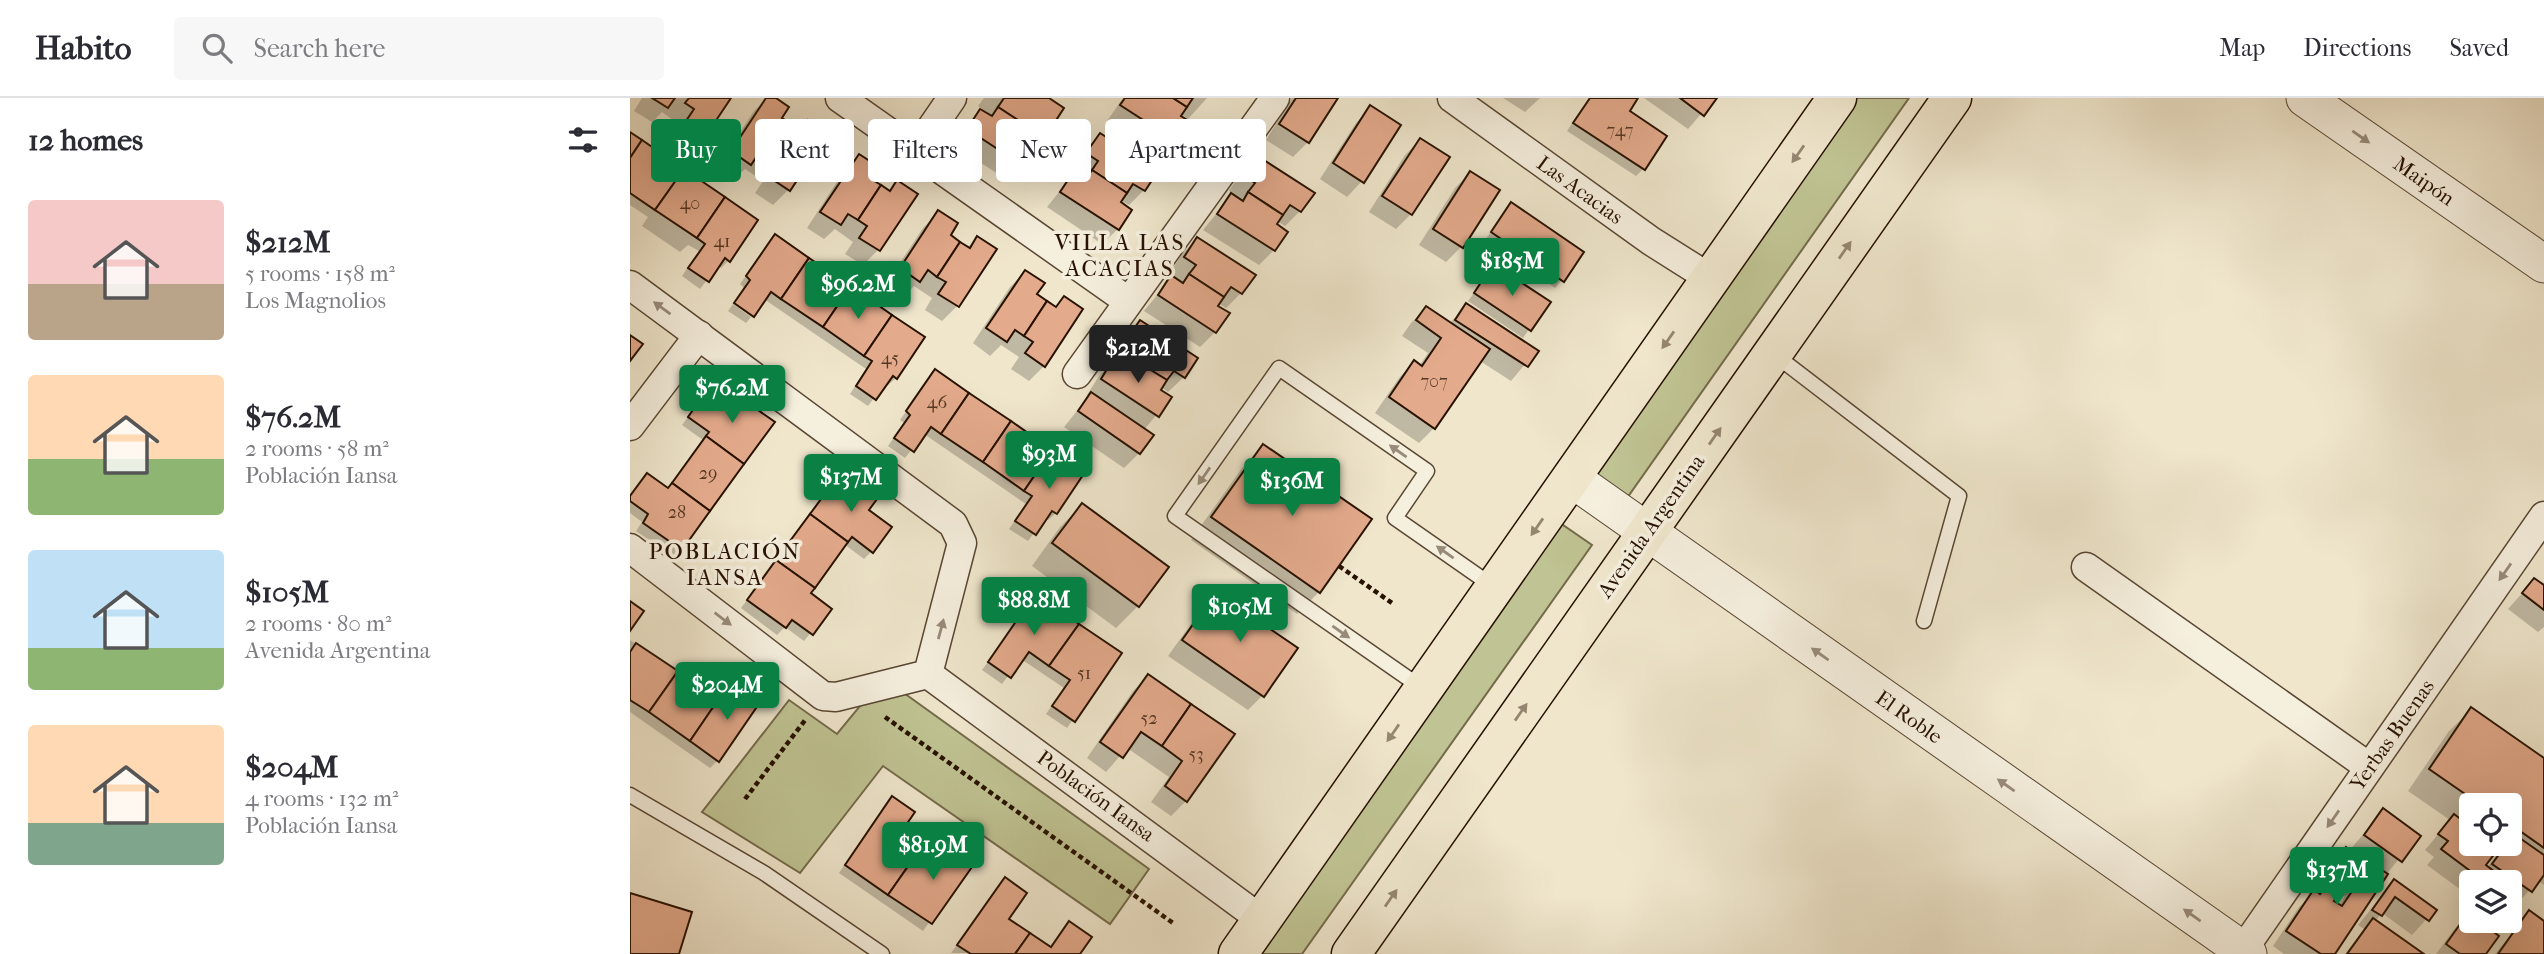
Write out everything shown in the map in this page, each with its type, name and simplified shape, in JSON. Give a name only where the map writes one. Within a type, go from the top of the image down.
[{"type":"main road","points":[[1238,954],[1837,98]]},
{"type":"main road","name":"Avenida Argentina","points":[[1351,954],[1952,98]]},
{"type":"street","points":[[840,98],[869,119]]},
{"type":"street","points":[[938,119],[952,98]]},
{"type":"street","points":[[1077,374],[1275,98]]},
{"type":"street","name":"Las Acacias","points":[[1452,98],[1651,241],[1711,279]]},
{"type":"street","name":"Maipón","points":[[2305,98],[2544,264]]},
{"type":"street","points":[[958,182],[1128,301]]},
{"type":"street","points":[[630,285],[953,524],[962,543],[959,563],[928,674],[853,694],[823,696],[630,548]]},
{"type":"street","points":[[630,426],[699,335]]},
{"type":"street","name":"El Roble","points":[[1571,478],[2244,953]]},
{"type":"street","name":"Yerbas Buenas","points":[[2244,953],[2544,516]]},
{"type":"street","points":[[2086,566],[2369,768]]},
{"type":"street","name":"Población Iansa","points":[[928,674],[1262,920]]},
{"type":"lane","points":[[1773,354],[1959,496],[1924,621]]},
{"type":"lane","points":[[1424,689],[1175,516],[1279,368],[1427,471],[1395,518],[1495,587]]},
{"type":"lane","points":[[630,795],[764,873],[881,954]]},
{"type":"path","points":[[1339,566],[1392,603]]},
{"type":"path","points":[[853,694],[1173,923]]},
{"type":"path","points":[[745,799],[823,696]]},
{"type":"green space","points":[[1832,98],[1909,98],[1627,498],[1572,460]]},
{"type":"green space","points":[[1534,505],[1592,545],[1302,954],[1223,954]]},
{"type":"green space","points":[[883,678],[1149,869],[1110,924],[883,766],[800,873],[702,812],[789,700],[837,734]]},
{"type":"building","points":[[652,98],[675,98],[668,108]]},
{"type":"building","points":[[689,98],[731,98],[717,119],[687,119],[694,109],[685,103]]},
{"type":"building","points":[[766,98],[776,98],[789,107],[783,119],[755,119],[755,159],[751,165],[741,158],[741,136]]},
{"type":"building","points":[[1004,98],[1049,98],[1064,108],[1057,119],[1016,119],[998,107]]},
{"type":"building","points":[[1125,98],[1173,98],[1187,107],[1181,116],[1186,119],[1142,119],[1120,105]]},
{"type":"building","points":[[1173,98],[1193,98],[1187,107]]},
{"type":"building","points":[[1296,98],[1338,98],[1309,143],[1279,124]]},
{"type":"building","points":[[1590,98],[1638,98],[1630,111],[1667,136],[1645,170],[1573,123]]},
{"type":"building","points":[[1680,98],[1717,98],[1704,116]]},
{"type":"building","points":[[1370,105],[1401,125],[1364,183],[1333,163]]},
{"type":"building","points":[[998,107],[1016,119],[996,119],[996,148],[982,139],[982,119],[974,119],[980,109],[992,116]]},
{"type":"building","points":[[630,132],[642,140],[630,158]]},
{"type":"building","points":[[1100,133],[1105,136],[1105,179],[1092,170],[1098,161],[1091,156],[1091,146]]},
{"type":"building","points":[[1420,138],[1450,157],[1412,215],[1382,196]]},
{"type":"building","points":[[642,140],[651,146],[651,182],[675,182],[655,210],[630,193],[630,158]]},
{"type":"building","points":[[859,154],[868,160],[868,182],[881,185],[858,220],[848,214],[841,225],[820,212],[840,182],[854,182],[854,161]]},
{"type":"building","points":[[1266,161],[1315,193],[1301,212],[1290,205],[1283,215],[1248,192],[1255,183],[1266,182]]},
{"type":"building","points":[[1470,171],[1500,190],[1463,248],[1433,229]]},
{"type":"building","points":[[1091,172],[1127,193],[1121,202],[1132,210],[1119,230],[1060,192],[1067,182],[1091,182]]},
{"type":"building","points":[[675,182],[703,182],[725,197],[697,238],[655,210]]},
{"type":"building","points":[[776,182],[796,182],[790,191]]},
{"type":"building","points":[[896,182],[900,182],[918,194],[880,251],[859,238],[867,226],[858,220],[881,185],[890,191]]},
{"type":"building","points":[[1110,182],[1151,182],[1145,191],[1133,184],[1127,193]]},
{"type":"building","points":[[1248,192],[1283,215],[1277,224],[1288,232],[1275,251],[1217,214],[1231,193],[1243,201]]},
{"type":"building","points":[[725,197],[758,220],[730,262],[725,258],[709,282],[688,268],[705,244],[697,238]]},
{"type":"building","points":[[1511,202],[1584,252],[1564,282],[1491,232]]},
{"type":"building","points":[[938,210],[958,223],[951,235],[960,242],[937,277],[928,270],[920,282],[900,268]]},
{"type":"building","points":[[775,234],[809,258],[781,299],[771,292],[754,317],[734,303],[750,280],[746,276]]},
{"type":"building","points":[[977,236],[997,249],[959,307],[938,294],[946,282],[937,277],[960,242],[970,248]]},
{"type":"building","points":[[1197,237],[1256,275],[1242,294],[1231,287],[1224,297],[1189,274],[1196,265],[1184,257]]},
{"type":"building","points":[[809,258],[851,286],[823,327],[781,299]]},
{"type":"building","points":[[1493,264],[1551,302],[1531,331],[1474,293]]},
{"type":"building","points":[[1025,270],[1045,283],[1037,294],[1047,301],[1024,336],[1015,330],[1007,342],[986,328]]},
{"type":"building","points":[[1189,274],[1224,297],[1218,306],[1230,313],[1216,333],[1158,295],[1171,275],[1183,283]]},
{"type":"building","points":[[851,286],[892,315],[864,356],[823,327]]},
{"type":"building","points":[[1064,296],[1083,309],[1045,367],[1025,353],[1033,342],[1024,336],[1047,301],[1056,307]]},
{"type":"building","points":[[1466,303],[1539,351],[1528,367],[1455,320]]},
{"type":"building","points":[[1426,306],[1490,349],[1435,429],[1389,397],[1414,360],[1422,366],[1441,338],[1416,320]]},
{"type":"building","points":[[892,315],[925,337],[897,379],[893,376],[876,400],[856,386],[872,361],[864,356]]},
{"type":"building","points":[[1140,320],[1198,358],[1185,378],[1174,371],[1167,380],[1131,358],[1138,348],[1126,340]]},
{"type":"building","points":[[630,335],[643,344],[630,361]]},
{"type":"building","points":[[1114,358],[1126,366],[1131,358],[1167,380],[1161,390],[1172,397],[1159,417],[1101,379]]},
{"type":"building","points":[[935,369],[969,393],[941,434],[931,427],[914,452],[894,438],[910,415],[906,411]]},
{"type":"building","points":[[707,390],[730,407],[738,396],[775,422],[744,464],[706,436],[709,432],[688,417]]},
{"type":"building","points":[[1091,392],[1154,435],[1140,454],[1078,411]]},
{"type":"building","points":[[969,393],[1011,421],[983,462],[941,434]]},
{"type":"building","points":[[1011,421],[1052,450],[1024,491],[983,462]]},
{"type":"building","points":[[706,436],[744,464],[710,511],[672,483]]},
{"type":"building","points":[[1263,444],[1372,519],[1320,593],[1211,517]]},
{"type":"building","points":[[1052,450],[1085,472],[1057,514],[1052,511],[1036,535],[1015,521],[1032,496],[1024,491]]},
{"type":"building","points":[[841,472],[877,499],[869,510],[892,527],[873,553],[852,537],[848,542],[810,514]]},
{"type":"building","points":[[647,473],[668,488],[672,483],[710,511],[682,550],[643,523],[648,514],[630,501],[630,496]]},
{"type":"building","points":[[1082,503],[1169,567],[1139,607],[1052,543]]},
{"type":"building","points":[[810,514],[848,542],[815,588],[776,560]]},
{"type":"building","points":[[776,560],[815,588],[811,593],[832,609],[813,635],[792,620],[786,628],[747,600]]},
{"type":"building","points":[[2534,578],[2544,585],[2544,610],[2522,593]]},
{"type":"building","points":[[1216,592],[1298,648],[1264,697],[1182,640]]},
{"type":"building","points":[[1035,594],[1079,624],[1049,666],[1029,652],[1011,678],[988,662]]},
{"type":"building","points":[[630,601],[644,611],[630,631]]},
{"type":"building","points":[[1079,624],[1122,653],[1075,722],[1052,706],[1070,680],[1049,666]]},
{"type":"building","points":[[636,643],[678,671],[649,712],[630,700],[630,652]]},
{"type":"building","points":[[678,671],[718,700],[690,741],[649,712]]},
{"type":"building","points":[[1148,674],[1191,704],[1162,746],[1141,732],[1123,758],[1100,742]]},
{"type":"building","points":[[745,681],[765,695],[719,762],[690,741],[718,700],[728,706]]},
{"type":"building","points":[[1191,704],[1235,734],[1187,802],[1165,786],[1182,761],[1162,746]]},
{"type":"building","points":[[2471,707],[2544,758],[2544,848],[2522,832],[2522,793],[2464,793],[2429,769]]},
{"type":"building","points":[[892,796],[915,812],[897,838],[918,852],[888,895],[845,865]]},
{"type":"building","points":[[2383,808],[2421,836],[2402,862],[2364,835]]},
{"type":"building","points":[[2454,814],[2459,818],[2459,856],[2493,856],[2486,865],[2492,870],[2469,870],[2441,849],[2448,841],[2438,834]]},
{"type":"building","points":[[2522,840],[2544,855],[2544,875],[2532,892],[2522,885],[2522,870],[2501,870],[2492,864],[2498,856],[2522,856]]},
{"type":"building","points":[[956,841],[979,857],[932,924],[888,895],[918,852],[938,867]]},
{"type":"building","points":[[2346,847],[2388,874],[2335,954],[2321,954],[2286,931],[2314,889],[2320,894],[2327,885],[2339,893],[2334,901],[2342,906],[2359,881],[2335,865]]},
{"type":"building","points":[[1005,877],[1027,893],[1009,919],[1030,933],[1015,954],[971,954],[957,945]]},
{"type":"building","points":[[2394,879],[2437,910],[2429,921],[2395,897],[2382,916],[2372,910]]},
{"type":"building","points":[[630,893],[692,912],[679,954],[630,954]]},
{"type":"building","points":[[2529,910],[2544,921],[2544,954],[2498,954],[2513,933],[2522,933],[2522,920]]},
{"type":"building","points":[[2373,918],[2424,954],[2347,954]]},
{"type":"building","points":[[1069,921],[1092,937],[1080,954],[1015,954],[1030,933],[1051,947]]},
{"type":"building","points":[[2459,926],[2459,933],[2495,933],[2499,936],[2486,954],[2460,954],[2446,944]]},
{"type":"district","name":"VILLA LAS ACACIAS","points":[[1120,255]]},
{"type":"district","name":"POBLACIÓN IANSA","points":[[725,564]]}]
